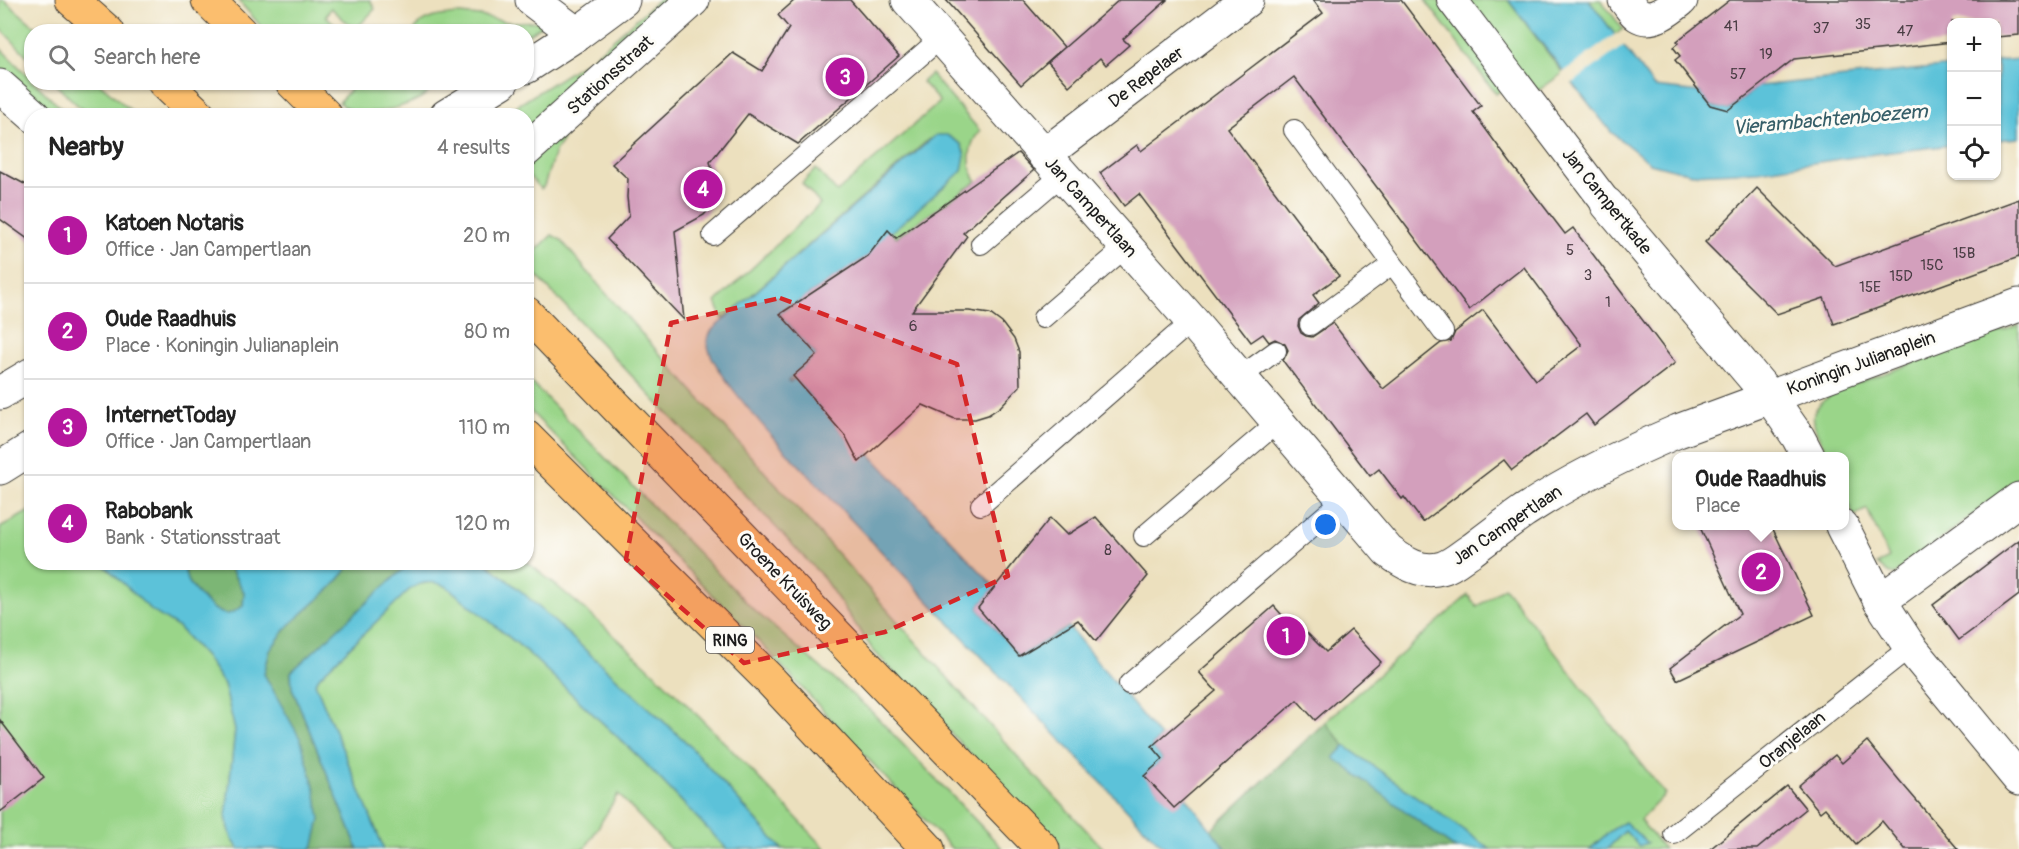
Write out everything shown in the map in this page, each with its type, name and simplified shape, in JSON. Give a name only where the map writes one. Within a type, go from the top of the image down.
[{"type":"main road","points":[[72,0],[99,24]]},
{"type":"main road","points":[[208,0],[232,24]]},
{"type":"main road","points":[[172,90],[192,108]]},
{"type":"main road","points":[[300,90],[318,108]]},
{"type":"main road","name":"Groene Kruisweg","points":[[534,321],[1043,849]]},
{"type":"main road","name":"RING","points":[[534,445],[769,679],[928,849]]},
{"type":"street","points":[[532,0],[578,33]]},
{"type":"street","points":[[534,62],[623,0]]},
{"type":"street","name":"Stationsstraat","points":[[534,143],[693,0]]},
{"type":"street","name":"Jan Campertlaan","points":[[908,0],[1192,321],[1388,550],[1405,563],[1423,570],[1442,568],[1458,560],[1522,513],[1578,477],[1656,440],[1770,397]]},
{"type":"street","name":"De Repelaer","points":[[1053,165],[1247,0]]},
{"type":"street","name":"Jan Campertkade","points":[[1452,0],[1607,204],[1770,397]]},
{"type":"street","points":[[1636,9],[1658,15],[1681,0]]},
{"type":"street","points":[[0,86],[25,108]]},
{"type":"street","points":[[459,108],[489,90]]},
{"type":"street","name":"Koningin Julianaplein","points":[[1806,452],[1770,397],[2019,305]]},
{"type":"street","points":[[0,393],[24,379]]},
{"type":"street","points":[[0,468],[24,453]]},
{"type":"street","points":[[1880,601],[2019,499]]},
{"type":"street","points":[[1844,530],[1880,601],[1910,647],[2019,779]]},
{"type":"lane","points":[[713,235],[942,37]]},
{"type":"lane","points":[[1294,130],[1443,332]]},
{"type":"lane","points":[[981,244],[1053,165]]},
{"type":"lane","points":[[1043,318],[1126,248]]},
{"type":"lane","points":[[1310,325],[1392,264]]},
{"type":"lane","points":[[981,505],[1192,321]]},
{"type":"lane","points":[[1240,377],[1276,351]]},
{"type":"lane","points":[[1144,536],[1279,422]]},
{"type":"lane","points":[[1129,684],[1344,499]]},
{"type":"lane","name":"Oranjelaan","points":[[1674,834],[1910,647]]},
{"type":"highlighted area","points":[[780,298],[957,364],[1008,576],[885,632],[744,663],[626,559],[671,323]]},
{"type":"green space","points":[[0,0],[4,0],[32,24],[24,24],[24,53],[0,28]]},
{"type":"green space","points":[[238,0],[370,0],[375,9],[361,24],[348,24],[331,8],[326,16],[335,24],[259,24]]},
{"type":"green space","points":[[658,0],[676,0],[534,123],[534,108],[514,108],[592,58]]},
{"type":"green space","points":[[1425,0],[1438,0],[1504,88],[1496,94]]},
{"type":"green space","points":[[1461,0],[1508,0],[1563,73],[1532,95]]},
{"type":"green space","points":[[1589,0],[1601,0],[1623,29],[1615,35]]},
{"type":"green space","points":[[460,14],[508,22],[549,21],[534,31],[534,24],[420,24],[440,16]]},
{"type":"green space","points":[[0,48],[24,72],[24,90],[42,90],[61,108],[39,108],[0,75]]},
{"type":"green space","points":[[931,74],[980,131],[973,142],[970,156],[971,169],[977,181],[897,237],[890,233],[965,155],[961,144],[929,139],[723,320],[716,302],[820,204],[802,183],[816,169],[837,192],[940,102],[922,82]]},
{"type":"green space","points":[[61,90],[107,90],[128,108],[81,108]]},
{"type":"green space","points":[[350,90],[426,90],[428,93],[397,108],[347,108],[339,102]]},
{"type":"green space","points":[[566,135],[555,151],[541,189],[534,182],[534,158]]},
{"type":"green space","points":[[552,235],[561,240],[1026,766],[1104,849],[1059,849],[873,650],[822,576],[534,273],[534,252]]},
{"type":"green space","points":[[2019,325],[2019,480],[1894,575],[1888,573],[1877,564],[1889,558],[1867,509],[1854,516],[1849,505],[1849,452],[1826,452],[1815,425],[1815,411],[1820,404],[1841,389]]},
{"type":"green space","points":[[534,385],[754,610],[870,710],[1003,849],[952,849],[763,646],[534,415]]},
{"type":"green space","points":[[24,514],[24,570],[109,570],[152,610],[178,627],[207,659],[224,684],[235,730],[226,817],[232,839],[239,849],[0,849],[0,528]]},
{"type":"green space","points":[[534,568],[567,595],[606,628],[682,700],[826,849],[782,849],[686,742],[522,592],[495,570],[534,570]]},
{"type":"green space","points":[[231,570],[244,592],[243,606],[227,614],[219,612],[200,597],[190,584],[185,571]]},
{"type":"green space","points":[[346,570],[403,570],[291,672],[292,688],[358,849],[310,849],[314,845],[277,698],[264,674],[270,650],[288,626],[332,587]]},
{"type":"green space","points":[[436,581],[446,586],[525,650],[642,760],[727,849],[670,849],[618,794],[585,849],[384,849],[315,683],[408,591],[416,585]]},
{"type":"green space","points":[[1504,587],[1665,794],[1640,820],[1664,849],[1607,849],[1625,831],[1639,846],[1625,822],[1610,831],[1590,849],[1490,849],[1345,746],[1325,722],[1468,595],[1477,607]]},
{"type":"green space","points":[[1325,722],[1345,746],[1335,758],[1456,849],[1226,849],[1211,830]]},
{"type":"water","name":"Vierambachtenboezem","points":[[1508,0],[1589,0],[1654,87],[1700,92],[1710,105],[1728,110],[1759,86],[1947,66],[1947,145],[1758,171],[1692,174],[1650,163],[1611,132]]},
{"type":"water","points":[[2019,59],[2019,138],[2001,140],[2001,61]]},
{"type":"water","points":[[936,135],[947,135],[961,144],[965,155],[962,171],[890,233],[882,247],[780,314],[817,355],[788,381],[795,378],[862,455],[858,461],[869,453],[995,587],[978,608],[1019,656],[1069,627],[1160,737],[1152,746],[1163,759],[1145,776],[1174,807],[1186,797],[1226,849],[1167,849],[1155,839],[780,445],[728,383],[712,356],[707,341],[713,329]]},
{"type":"water","points":[[109,570],[185,570],[195,591],[213,608],[227,614],[243,606],[244,592],[231,570],[346,570],[332,587],[288,626],[270,650],[264,674],[301,740],[315,789],[320,819],[314,845],[310,849],[239,849],[232,839],[226,817],[235,730],[224,684],[207,659],[178,627],[152,611]]},
{"type":"water","points":[[402,570],[495,570],[522,592],[686,742],[782,849],[727,849],[642,760],[525,650],[446,586],[431,582],[422,583],[408,591],[315,683],[384,849],[358,849],[292,688],[291,672]]},
{"type":"water","points":[[1345,746],[1490,849],[1456,849],[1334,758]]},
{"type":"water","points":[[1625,822],[1647,843],[1639,846],[1625,831],[1607,849],[1590,849],[1610,831]]},
{"type":"pier","points":[[1617,33],[1626,44],[1570,85],[1561,74]]},
{"type":"building","points":[[795,0],[850,0],[899,56],[798,144],[748,114],[710,162],[718,188],[715,202],[704,215],[675,231],[684,320],[607,239],[629,216],[628,179],[612,164],[733,53],[762,71],[789,28],[778,15]]},
{"type":"building","points":[[946,0],[1023,0],[1064,47],[1021,85]]},
{"type":"building","points":[[1119,0],[1167,0],[1123,39],[1129,45],[1106,65],[1100,58],[1069,86],[1048,62]]},
{"type":"building","points":[[1313,0],[1401,0],[1481,106],[1473,112],[1509,161],[1565,234],[1573,228],[1675,363],[1594,425],[1586,414],[1512,470],[1504,460],[1423,522],[1379,469],[1370,476],[1283,361],[1288,350],[1285,344],[1275,339],[1269,342],[1263,334],[1251,342],[1139,194],[1124,206],[1100,173],[1137,145],[1141,151],[1323,13]],"holes":[[[1294,77],[1469,310],[1524,267],[1582,345],[1536,380],[1483,310],[1455,332],[1451,341],[1441,343],[1383,389],[1333,323],[1312,337],[1301,333],[1298,326],[1299,320],[1319,303],[1313,295],[1339,276],[1227,128]]]},
{"type":"building","points":[[1730,0],[2019,0],[2019,35],[2001,37],[2001,18],[1947,18],[1947,43],[1794,59],[1728,110],[1710,105],[1675,60],[1680,56],[1673,47],[1678,43],[1677,41]]},
{"type":"building","points":[[1018,153],[1034,170],[963,233],[967,236],[912,311],[969,311],[990,314],[1002,323],[1014,339],[1019,352],[1020,386],[1000,407],[988,415],[975,419],[955,419],[923,405],[859,462],[846,437],[793,376],[817,355],[780,314],[868,256],[888,230],[896,238]]},
{"type":"building","points":[[0,171],[24,184],[24,236],[0,219]]},
{"type":"building","points":[[1757,188],[1835,266],[2019,199],[2019,257],[1834,324],[1824,298],[1777,314],[1705,242]]},
{"type":"building","points":[[1096,517],[1148,576],[1096,641],[1078,620],[1019,656],[978,608],[1050,518],[1067,535]]},
{"type":"building","points":[[1701,530],[1773,530],[1814,615],[1677,680],[1670,668],[1740,614]]},
{"type":"building","points":[[2019,540],[2019,595],[1959,640],[1933,605]]},
{"type":"building","points":[[1274,606],[1296,631],[1308,634],[1326,652],[1351,630],[1381,662],[1315,720],[1297,700],[1174,808],[1144,776],[1163,759],[1152,746],[1216,691],[1199,672]]},
{"type":"building","points":[[0,720],[44,778],[0,812]]},
{"type":"building","points":[[1867,741],[1958,849],[1905,849],[1882,821],[1856,844],[1825,808],[1820,812],[1798,786],[1835,755],[1842,763]]},
{"type":"building","points":[[1787,786],[1806,809],[1757,849],[1710,849]]},
{"type":"place","name":"InternetToday","points":[[845,77]]},
{"type":"place","name":"Rabobank","points":[[703,189]]},
{"type":"place","name":"Oude Raadhuis","points":[[1761,572]]},
{"type":"place","name":"Katoen Notaris","points":[[1286,636]]}]
